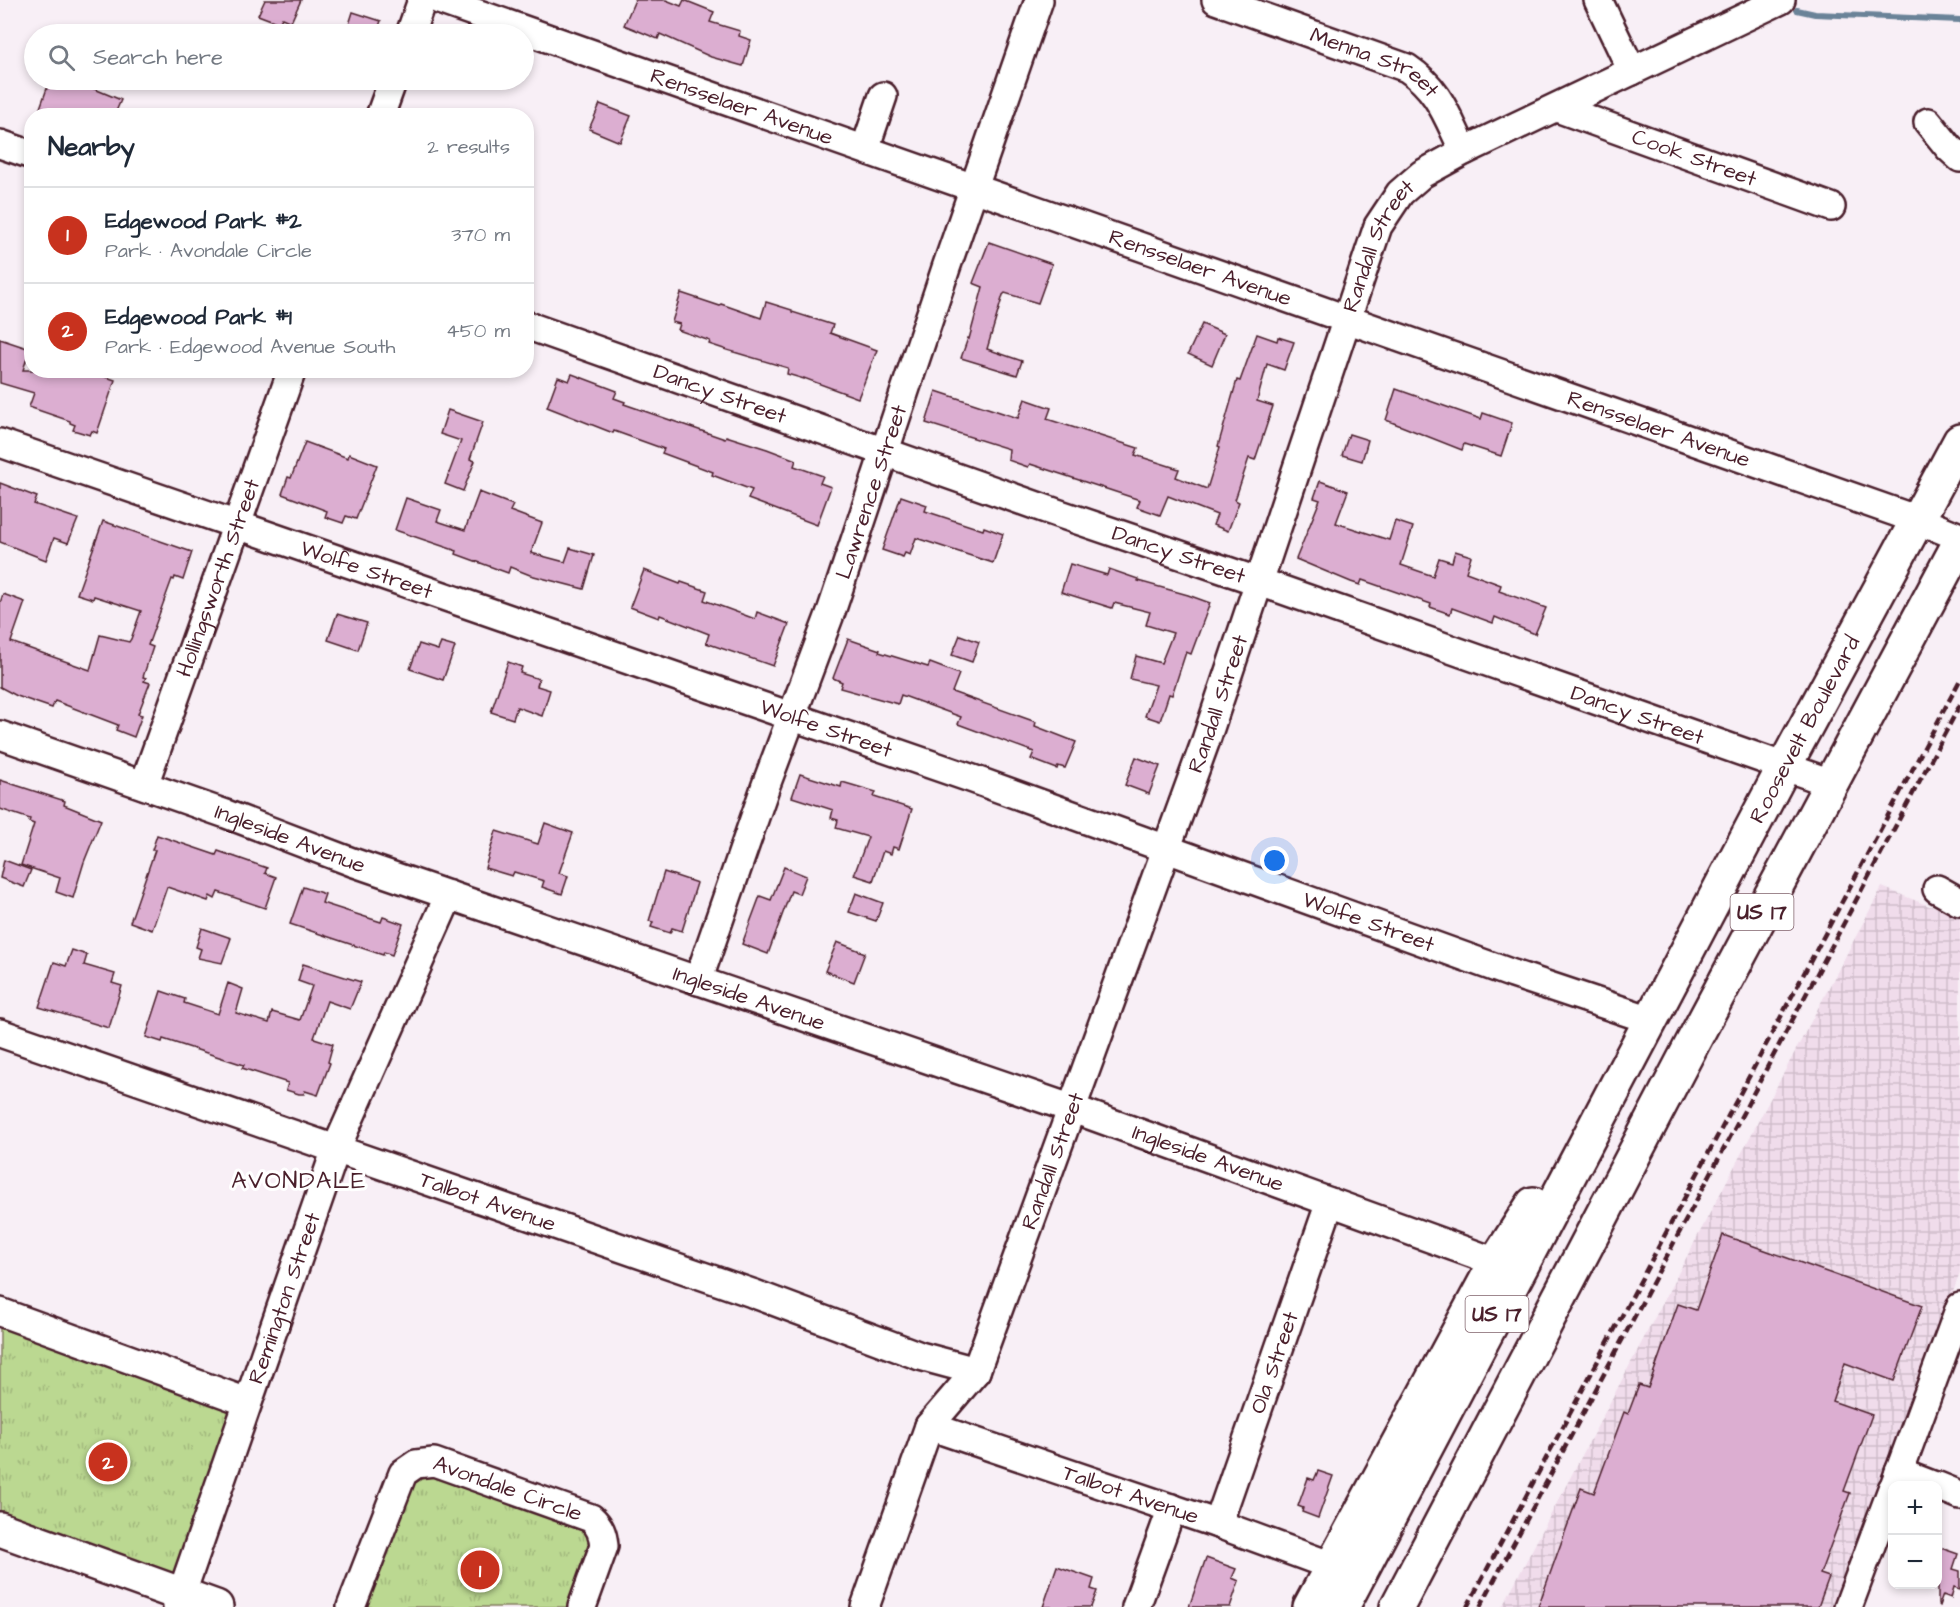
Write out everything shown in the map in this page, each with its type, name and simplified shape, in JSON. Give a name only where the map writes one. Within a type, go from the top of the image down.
[{"type":"main road","name":"Roosevelt Boulevard","points":[[1651,1020],[1960,441]]},
{"type":"main road","name":"US 17","points":[[1373,1607],[1478,1409],[1694,1040],[1960,539]]},
{"type":"main road","name":"US 17","points":[[1342,1607],[1651,1020]]},
{"type":"main road","points":[[1310,1607],[1496,1262],[1651,1020]]},
{"type":"main road","points":[[1397,1607],[1694,1040]]},
{"type":"main road","points":[[0,1529],[179,1601],[216,1607]]},
{"type":"street","points":[[414,24],[422,0]]},
{"type":"street","name":"Rensselaer Avenue","points":[[439,0],[508,24]]},
{"type":"street","name":"Lawrence Street","points":[[698,981],[832,609],[1039,0]]},
{"type":"street","name":"Menna Street","points":[[1216,0],[1407,68],[1422,78],[1437,95],[1464,151]]},
{"type":"street","points":[[1598,0],[1632,71]]},
{"type":"street","name":"Randall Street","points":[[865,1607],[929,1426],[976,1371],[1167,849],[1260,582],[1378,226],[1400,193],[1422,174],[1464,151],[1781,0]]},
{"type":"street","name":"Rensselaer Avenue","points":[[534,33],[1918,520],[1960,539]]},
{"type":"street","points":[[383,108],[389,90]]},
{"type":"street","points":[[865,149],[883,96]]},
{"type":"street","name":"Cook Street","points":[[1557,108],[1831,207]]},
{"type":"street","points":[[1928,122],[1948,148],[1960,158]]},
{"type":"street","points":[[0,144],[24,152]]},
{"type":"street","name":"Dancy Street","points":[[534,328],[1831,783]]},
{"type":"street","name":"Hollingsworth Street","points":[[144,785],[289,378]]},
{"type":"street","name":"Wolfe Street","points":[[0,443],[973,779],[1513,974],[1651,1020]]},
{"type":"street","name":"Ingleside Avenue","points":[[0,735],[226,814],[352,862],[1073,1109],[1496,1262]]},
{"type":"street","name":"Remington Street","points":[[179,1601],[336,1149],[449,895]]},
{"type":"street","name":"Talbot Avenue","points":[[0,1033],[741,1290],[920,1356],[976,1371]]},
{"type":"street","name":"Ola Street","points":[[1218,1524],[1330,1202]]},
{"type":"street","points":[[1895,1481],[1960,1307]]},
{"type":"street","points":[[0,1312],[247,1402]]},
{"type":"street","name":"Talbot Avenue","points":[[929,1426],[1172,1508],[1332,1566]]},
{"type":"street","name":"Avondale Circle","points":[[351,1607],[403,1473],[416,1464],[434,1462],[591,1518],[598,1525],[604,1546],[582,1607]]},
{"type":"street","points":[[1942,1488],[1960,1495]]},
{"type":"street","points":[[1848,1607],[1888,1501]]},
{"type":"street","points":[[1137,1607],[1172,1508]]},
{"type":"shaded area","points":[[1882,887],[1929,906],[1960,911],[1960,1273],[1836,1607],[1502,1607]]},
{"type":"green space","points":[[0,1323],[235,1408],[175,1578],[0,1515]]},
{"type":"green space","points":[[413,1465],[596,1532],[571,1607],[363,1607]]},
{"type":"building","points":[[265,0],[301,0],[291,22],[282,18],[279,23],[258,15]]},
{"type":"building","points":[[635,0],[666,0],[681,6],[684,0],[714,12],[710,22],[740,31],[739,36],[751,40],[743,66],[711,57],[660,34],[658,39],[624,25]]},
{"type":"building","points":[[353,12],[381,21],[380,24],[349,24]]},
{"type":"building","points":[[46,90],[97,90],[121,100],[118,108],[40,108]]},
{"type":"building","points":[[600,104],[631,116],[620,142],[589,129]]},
{"type":"building","points":[[989,242],[1052,264],[1038,303],[1005,293],[1003,295],[987,349],[1022,361],[1017,375],[961,358],[969,339],[983,287],[973,283]]},
{"type":"building","points":[[681,293],[761,318],[766,302],[833,325],[830,333],[877,350],[858,398],[787,374],[788,368],[709,344],[710,341],[678,330],[680,324],[672,322]]},
{"type":"building","points":[[1202,324],[1225,334],[1212,365],[1188,354]]},
{"type":"building","points":[[1257,334],[1277,341],[1278,337],[1294,342],[1284,370],[1267,364],[1257,401],[1273,406],[1255,460],[1249,458],[1235,500],[1239,502],[1228,531],[1213,525],[1217,515],[1168,496],[1160,515],[1137,507],[1140,500],[1030,464],[1028,467],[1008,460],[1009,449],[926,423],[936,391],[1018,418],[1025,399],[1051,408],[1047,419],[1138,448],[1135,455],[1179,469],[1176,477],[1207,489],[1237,380],[1240,381]]},
{"type":"building","points":[[0,339],[24,347],[24,378],[109,378],[115,380],[97,433],[92,431],[90,435],[73,430],[75,425],[70,421],[29,407],[34,393],[0,383]]},
{"type":"building","points":[[572,374],[617,391],[614,398],[625,402],[624,404],[725,439],[726,436],[767,449],[796,460],[794,466],[823,476],[820,483],[831,487],[817,525],[748,499],[752,490],[712,475],[713,472],[662,453],[664,449],[614,431],[613,433],[547,407],[558,377],[569,381]]},
{"type":"building","points":[[1396,389],[1481,419],[1483,413],[1512,423],[1501,456],[1464,444],[1462,450],[1386,420]]},
{"type":"building","points":[[448,410],[483,422],[470,459],[475,461],[463,491],[445,484],[461,441],[440,434]]},
{"type":"building","points":[[1349,434],[1368,440],[1362,461],[1342,455]]},
{"type":"building","points":[[305,442],[348,458],[349,454],[377,465],[356,519],[346,516],[343,523],[325,517],[327,511],[282,494]]},
{"type":"building","points":[[1320,481],[1348,491],[1336,523],[1389,540],[1395,521],[1413,527],[1401,565],[1433,576],[1439,558],[1452,562],[1455,551],[1471,556],[1466,572],[1501,585],[1499,591],[1546,608],[1535,634],[1495,617],[1493,623],[1452,608],[1450,614],[1430,607],[1431,604],[1362,580],[1360,585],[1351,582],[1296,559],[1320,500],[1314,498]]},
{"type":"building","points":[[0,483],[37,497],[34,504],[78,519],[68,543],[54,538],[46,560],[0,542]]},
{"type":"building","points":[[479,492],[513,505],[510,511],[542,523],[531,553],[565,562],[570,548],[594,555],[584,589],[530,575],[510,567],[508,573],[456,554],[457,551],[395,530],[406,498],[441,510],[437,521],[465,530]]},
{"type":"building","points":[[901,496],[927,505],[925,511],[983,530],[984,527],[1003,534],[993,563],[916,538],[910,555],[905,553],[903,557],[882,550]]},
{"type":"building","points":[[103,521],[192,552],[183,580],[175,577],[174,580],[172,579],[148,645],[153,647],[143,677],[146,678],[144,681],[150,683],[138,714],[142,715],[134,737],[116,730],[118,725],[55,701],[52,708],[17,696],[0,687],[0,603],[3,594],[25,602],[11,642],[90,670],[100,635],[129,642],[131,639],[141,611],[94,596],[93,599],[77,594]]},
{"type":"building","points":[[1070,564],[1107,575],[1109,569],[1138,579],[1138,581],[1210,603],[1191,654],[1186,652],[1172,695],[1169,694],[1160,721],[1145,716],[1156,685],[1130,679],[1136,656],[1161,663],[1173,633],[1146,625],[1150,612],[1114,603],[1112,608],[1061,592]]},
{"type":"building","points":[[644,570],[680,584],[681,582],[707,591],[704,600],[755,619],[757,612],[789,624],[773,666],[706,643],[709,634],[660,615],[659,618],[630,607]]},
{"type":"building","points":[[337,614],[367,623],[358,650],[328,640]]},
{"type":"building","points":[[960,635],[979,642],[972,662],[952,655]]},
{"type":"building","points":[[848,639],[880,650],[879,652],[928,667],[930,663],[959,674],[952,692],[1036,722],[1035,726],[1076,742],[1065,768],[1058,766],[1057,769],[1031,759],[1034,752],[958,724],[961,717],[901,695],[898,704],[840,688],[842,682],[833,678]]},
{"type":"building","points":[[441,643],[455,647],[443,680],[410,669],[419,644],[438,650]]},
{"type":"building","points":[[508,662],[522,667],[520,673],[539,679],[537,686],[550,690],[542,716],[517,707],[513,719],[491,712]]},
{"type":"building","points":[[1136,757],[1160,766],[1149,794],[1125,785]]},
{"type":"building","points":[[800,774],[841,787],[842,782],[876,792],[874,797],[912,809],[899,849],[893,847],[891,854],[883,851],[873,881],[854,875],[868,837],[836,828],[838,820],[831,818],[833,810],[792,797]]},
{"type":"building","points":[[0,780],[65,801],[64,805],[101,820],[84,862],[73,898],[56,892],[60,878],[21,865],[34,824],[29,822],[30,819],[0,809]]},
{"type":"building","points":[[545,823],[573,833],[559,873],[568,876],[562,894],[542,887],[544,881],[514,872],[512,876],[485,868],[496,831],[538,844]]},
{"type":"building","points":[[157,835],[216,855],[218,851],[267,868],[265,873],[276,877],[265,908],[218,892],[215,899],[210,896],[208,901],[167,887],[152,930],[130,922],[155,850],[152,850]]},
{"type":"building","points":[[4,860],[31,870],[24,887],[0,878]]},
{"type":"building","points":[[784,867],[806,876],[799,894],[791,891],[768,954],[742,944],[760,896],[771,900]]},
{"type":"building","points":[[664,872],[697,883],[682,931],[672,928],[670,933],[651,927],[653,922],[649,921]]},
{"type":"building","points":[[303,887],[325,894],[322,903],[381,922],[383,917],[403,924],[392,955],[384,952],[383,955],[290,924]]},
{"type":"building","points":[[856,893],[883,903],[876,921],[849,912]]},
{"type":"building","points":[[202,928],[231,938],[222,963],[198,958],[201,949],[196,947]]},
{"type":"building","points":[[837,942],[865,953],[854,982],[825,971]]},
{"type":"building","points":[[72,950],[87,955],[84,965],[115,974],[112,983],[122,986],[109,1028],[39,1007],[54,962],[66,966]]},
{"type":"building","points":[[303,964],[361,982],[350,1009],[327,1001],[314,1038],[333,1044],[328,1062],[330,1063],[318,1095],[305,1091],[304,1094],[299,1094],[286,1090],[288,1083],[242,1068],[244,1065],[163,1039],[162,1042],[146,1037],[161,991],[185,999],[184,1003],[218,1014],[228,983],[243,989],[236,1013],[269,1023],[272,1012],[300,1020],[312,986],[298,981]]},
{"type":"building","points":[[1723,1235],[1922,1306],[1894,1381],[1845,1363],[1832,1401],[1872,1415],[1844,1491],[1850,1493],[1820,1574],[1829,1577],[1818,1607],[1538,1607],[1581,1488],[1594,1493],[1624,1412],[1628,1414],[1639,1385],[1648,1388],[1678,1304],[1696,1310]]},
{"type":"building","points":[[1318,1471],[1333,1476],[1318,1518],[1302,1512],[1303,1508],[1298,1506],[1308,1478],[1314,1480]]},
{"type":"building","points":[[1942,1548],[1958,1554],[1953,1569],[1960,1571],[1960,1589],[1954,1587],[1951,1598],[1943,1595],[1938,1605],[1938,1589],[1942,1589]]},
{"type":"building","points":[[1206,1558],[1236,1569],[1232,1578],[1239,1581],[1230,1607],[1189,1607]]},
{"type":"building","points":[[1057,1566],[1094,1579],[1091,1589],[1097,1591],[1091,1607],[1043,1607]]},
{"type":"waterway","points":[[1797,10],[1815,14],[1960,20]]},
{"type":"railway","points":[[1467,1607],[1960,680]]},
{"type":"railway","points":[[1480,1607],[1960,705]]},
{"type":"place","name":"Edgewood Park #1","points":[[108,1462]]},
{"type":"place","name":"Edgewood Park #2","points":[[480,1570]]},
{"type":"district","name":"AVONDALE","points":[[299,1181]]}]
